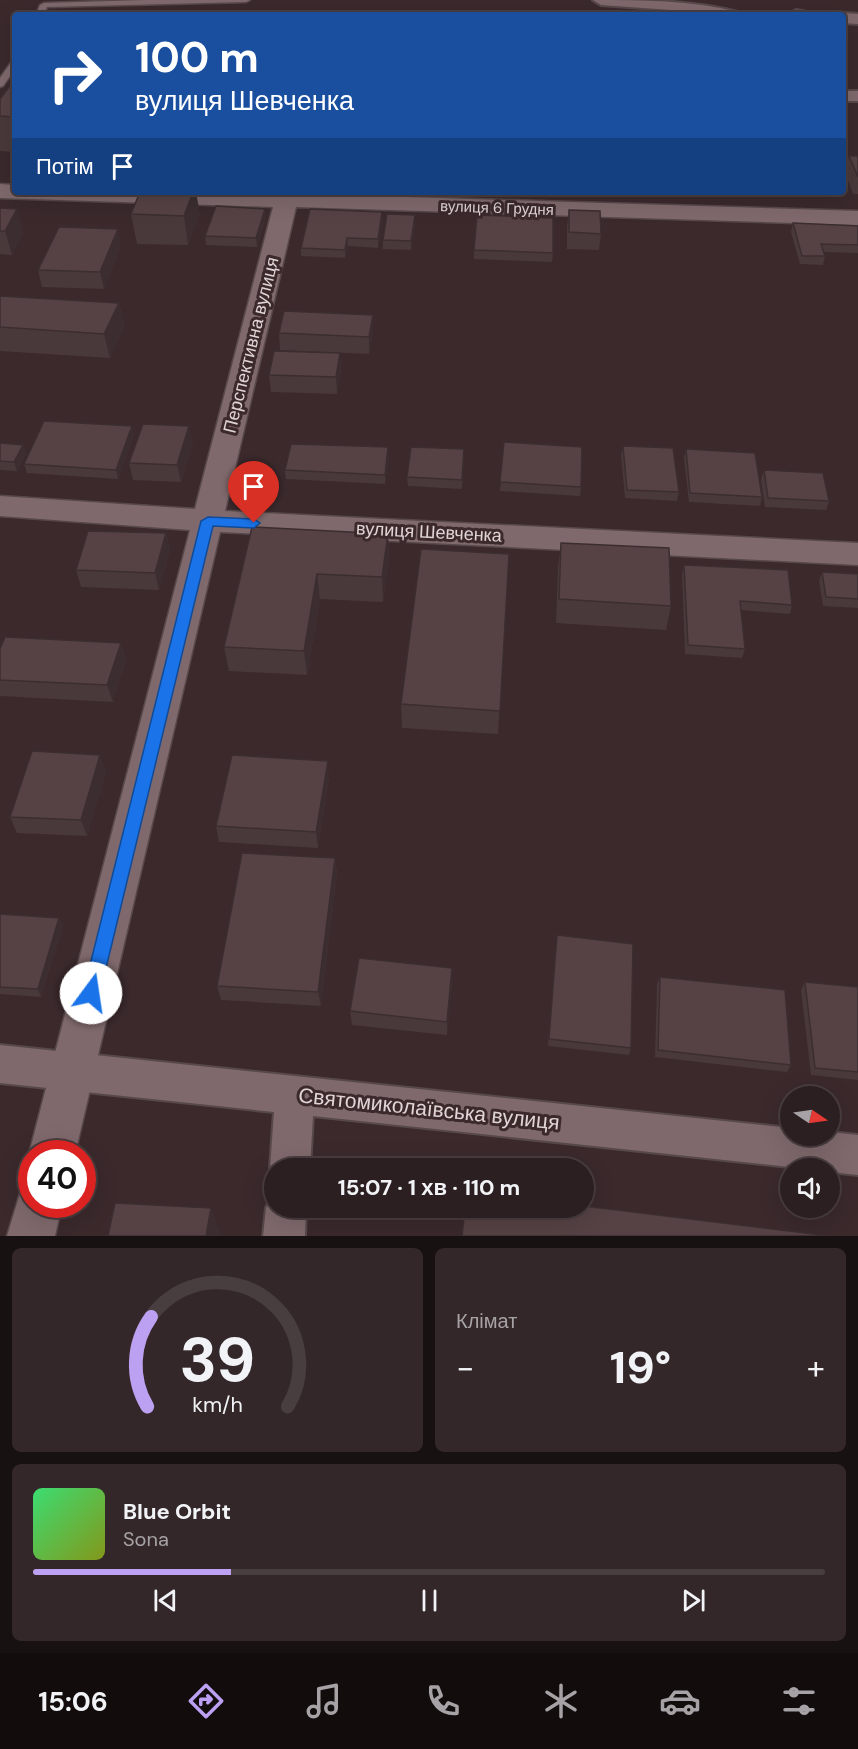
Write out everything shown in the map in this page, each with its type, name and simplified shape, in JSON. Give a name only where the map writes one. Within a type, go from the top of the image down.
[{"type":"street","points":[[601,0],[710,8],[723,12]]},
{"type":"street","name":"вулиця 6 Грудня","points":[[105,195],[858,218]]},
{"type":"street","name":"Перспективна вулиця","points":[[55,1140],[286,202]]},
{"type":"street","name":"вулиця Шевченка","points":[[0,506],[208,521],[858,554]]},
{"type":"street","name":"Святомиколаївська вулиця","points":[[0,1064],[858,1155]]},
{"type":"street","points":[[291,1158],[295,1095]]},
{"type":"street","points":[[32,1236],[36,1218]]},
{"type":"street","points":[[284,1236],[285,1218]]},
{"type":"lane","points":[[129,0],[143,3]]},
{"type":"lane","points":[[40,12],[44,5],[246,0]]},
{"type":"lane","points":[[0,84],[12,67]]},
{"type":"building","points":[[12,83],[12,117],[0,116],[0,99]]},
{"type":"building","points":[[849,156],[858,156],[858,177]]},
{"type":"building","points":[[139,195],[192,195],[184,216],[131,214]]},
{"type":"building","points":[[216,206],[265,209],[256,238],[205,236]]},
{"type":"building","points":[[0,208],[17,209],[5,231],[0,231]]},
{"type":"building","points":[[310,209],[382,212],[378,239],[347,238],[345,250],[301,248]]},
{"type":"building","points":[[569,210],[600,211],[601,234],[569,232]]},
{"type":"building","points":[[387,214],[415,215],[411,241],[383,240]]},
{"type":"building","points":[[477,215],[553,218],[553,253],[474,250]]},
{"type":"building","points":[[793,223],[858,226],[858,245],[821,244],[825,256],[802,256]]},
{"type":"building","points":[[59,227],[118,229],[100,272],[38,270]]},
{"type":"building","points":[[0,296],[119,303],[104,334],[0,327]]},
{"type":"building","points":[[284,311],[373,315],[369,337],[279,333]]},
{"type":"building","points":[[274,351],[340,353],[336,377],[269,375]]},
{"type":"building","points":[[44,421],[132,426],[116,470],[24,464]]},
{"type":"building","points":[[143,424],[189,426],[177,465],[129,463]]},
{"type":"building","points":[[504,442],[582,447],[581,487],[500,482]]},
{"type":"building","points":[[0,443],[23,445],[14,462],[0,461]]},
{"type":"building","points":[[291,444],[388,447],[385,475],[285,470]]},
{"type":"building","points":[[623,446],[673,448],[679,492],[627,490]]},
{"type":"building","points":[[411,447],[464,449],[462,480],[407,477]]},
{"type":"building","points":[[686,449],[755,453],[762,497],[690,493]]},
{"type":"building","points":[[764,470],[823,473],[829,501],[768,498]]},
{"type":"building","points":[[252,527],[388,534],[382,577],[317,574],[304,651],[224,647]]},
{"type":"building","points":[[88,531],[166,533],[155,573],[76,570]]},
{"type":"building","points":[[561,543],[669,548],[671,606],[559,599]]},
{"type":"building","points":[[421,549],[509,554],[500,711],[401,704]]},
{"type":"building","points":[[684,565],[788,570],[792,605],[740,601],[745,649],[688,645]]},
{"type":"building","points":[[822,572],[858,574],[858,599],[826,597]]},
{"type":"building","points":[[5,637],[121,643],[107,685],[0,680],[0,649]]},
{"type":"building","points":[[32,751],[100,755],[81,820],[10,817]]},
{"type":"building","points":[[232,755],[328,761],[316,832],[216,826]]},
{"type":"building","points":[[242,853],[335,858],[318,992],[217,986]]},
{"type":"building","points":[[0,914],[59,918],[38,989],[0,987]]},
{"type":"building","points":[[557,935],[633,944],[631,1048],[549,1039]]},
{"type":"building","points":[[359,958],[452,968],[447,1022],[350,1011]]},
{"type":"building","points":[[660,977],[785,990],[791,1065],[658,1050]]},
{"type":"building","points":[[805,982],[858,987],[858,1072],[815,1068]]},
{"type":"building","points":[[115,1203],[211,1208],[206,1236],[108,1236]]},
{"type":"building","points":[[594,1207],[830,1236],[462,1236],[464,1218],[594,1218]]},
{"type":"route","points":[[91,993],[208,521],[254,523]]}]
